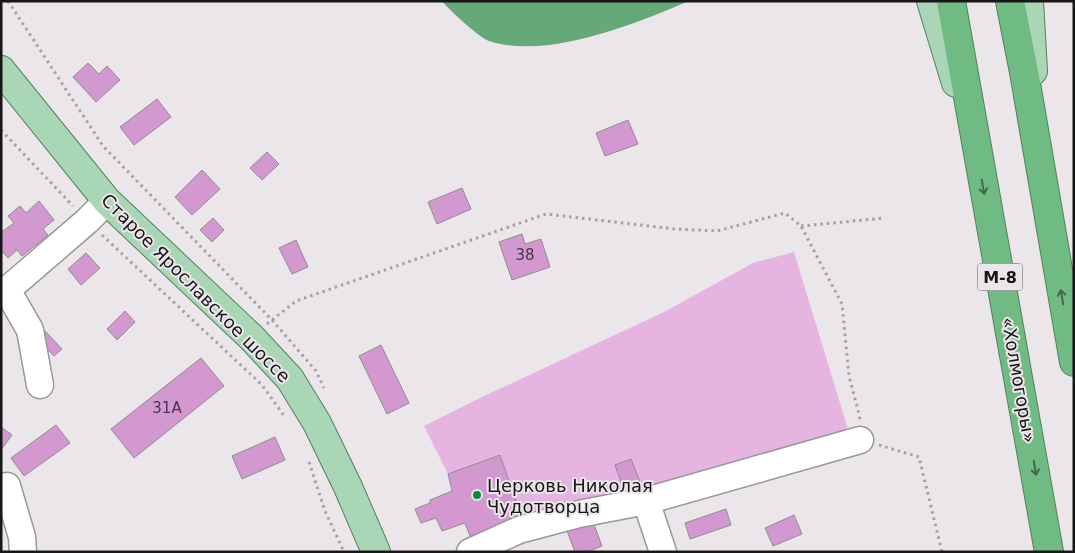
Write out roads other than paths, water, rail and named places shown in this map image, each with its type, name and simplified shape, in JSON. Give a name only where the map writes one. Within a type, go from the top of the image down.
[{"type":"highway","name":"«Холмогоры»","points":[[951,1],[1049,552]]},
{"type":"highway","points":[[1010,1],[1074,362]]},
{"type":"main road","points":[[931,1],[976,148]]},
{"type":"main road","points":[[1029,1],[1037,155]]},
{"type":"main road","name":"Старое Ярославское шоссе","points":[[1,70],[106,201],[252,338],[290,379],[317,423],[348,487],[376,552]]},
{"type":"street","points":[[40,386],[30,330],[4,292],[88,221],[106,201]]},
{"type":"street","points":[[470,552],[519,530],[579,514],[646,501],[860,440]]},
{"type":"street","points":[[7,486],[22,537],[22,552]]},
{"type":"street","points":[[646,501],[663,552]]},
{"type":"place","name":"Церковь Николая Чудотворца","points":[[477,495]]}]
